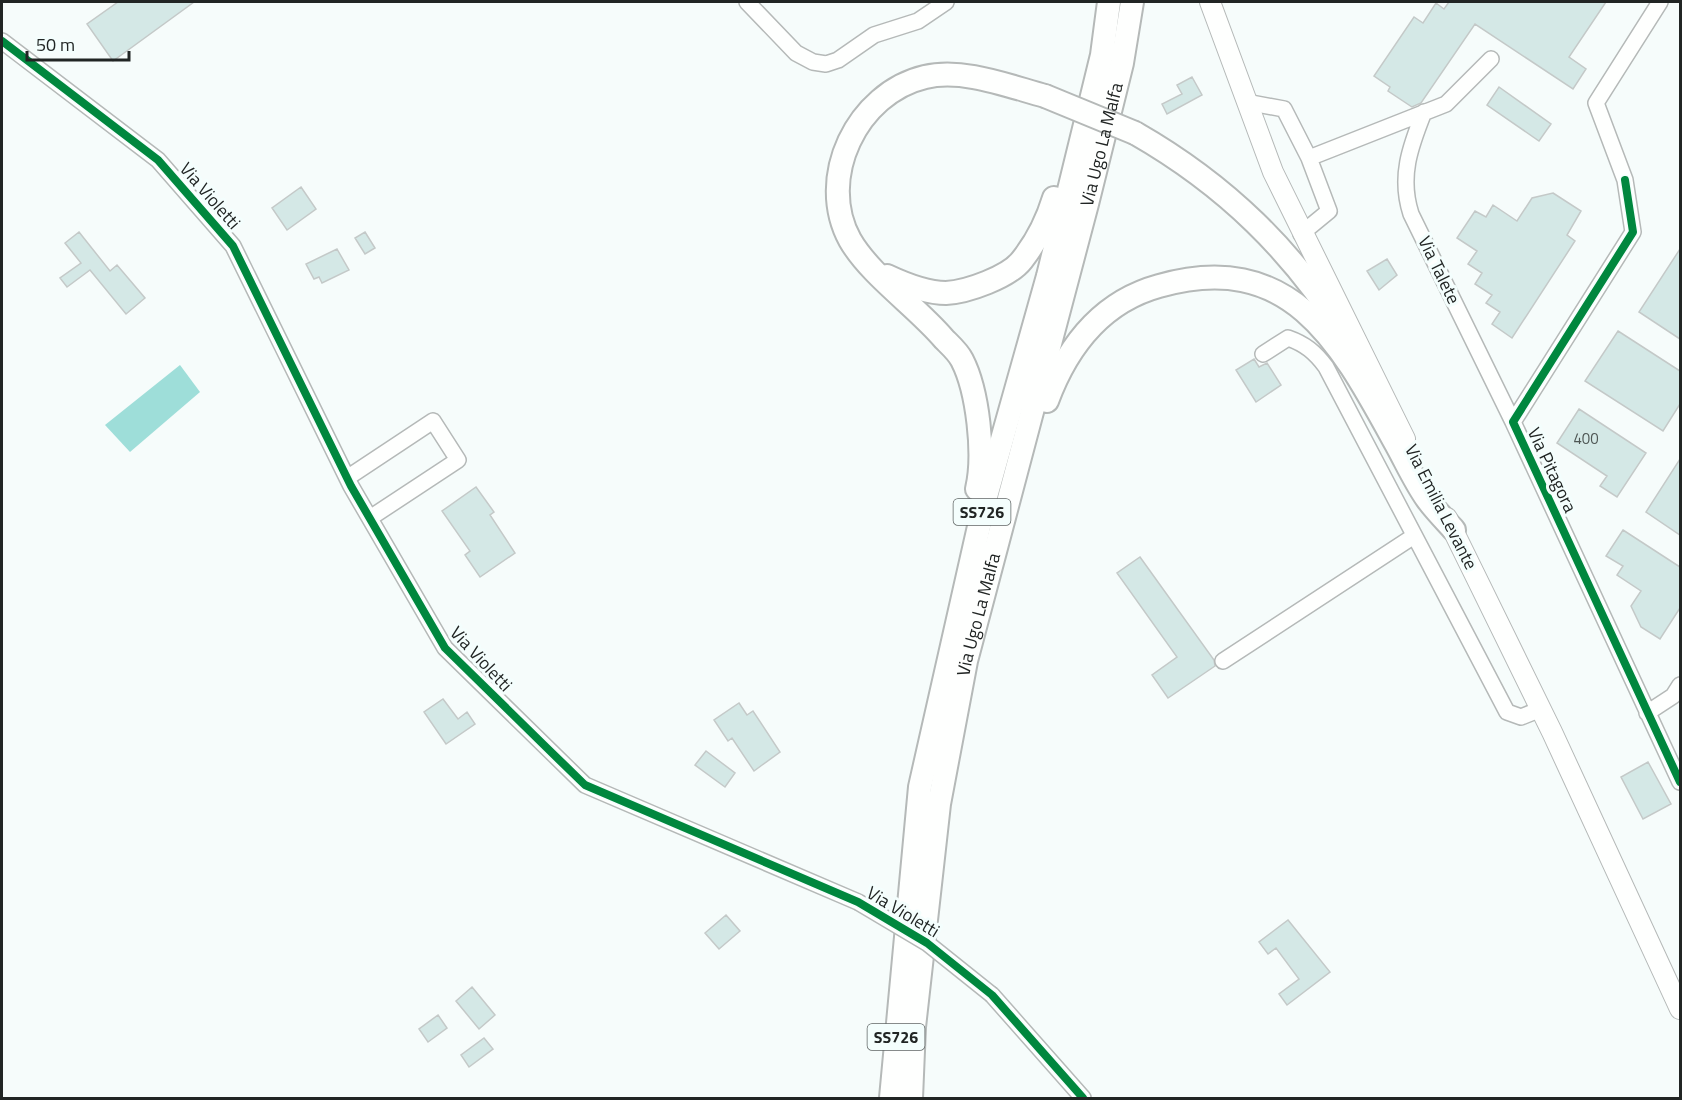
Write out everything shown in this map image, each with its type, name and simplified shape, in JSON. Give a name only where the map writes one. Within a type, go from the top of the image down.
[{"type":"highway","name":"Via Ugo La Malfa","points":[[891,1098],[900,976],[920,787],[985,500],[1048,276],[1102,55],[1109,2]]},
{"type":"highway","name":"Via Ugo La Malfa","points":[[911,1098],[914,1027],[939,804],[966,662],[1122,63],[1132,2]]},
{"type":"highway","points":[[875,270],[912,286],[945,293],[991,282],[1021,262],[1045,226],[1102,55]]},
{"type":"highway","points":[[920,787],[921,747],[981,471],[974,399],[962,359],[923,314],[875,270],[850,239],[839,206],[840,169],[844,153],[857,125],[884,97],[908,83],[939,75],[982,80],[1045,96],[1135,133],[1212,185],[1285,251],[1332,313],[1378,387]]},
{"type":"highway","points":[[1009,502],[1023,485],[1054,383],[1073,348],[1095,320],[1119,301],[1150,289],[1179,280],[1213,276],[1245,280],[1263,287],[1309,313],[1328,331],[1378,410],[1426,498],[1454,530]]},
{"type":"main road","name":"Via Emilia Levante","points":[[1210,2],[1246,102],[1301,234],[1378,387],[1454,530],[1541,709],[1680,1009]]},
{"type":"street","points":[[747,2],[796,53],[813,62],[826,64],[874,35],[918,21],[946,2]]},
{"type":"street","name":"Via Pitagora","points":[[1660,2],[1596,103],[1625,180],[1633,232],[1513,422],[1680,782]]},
{"type":"street","name":"Via Violetti","points":[[2,41],[158,160],[233,246],[347,478],[445,648],[585,785],[858,902],[927,943],[992,995],[1083,1098]]},
{"type":"street","points":[[1309,158],[1446,104],[1491,59]]},
{"type":"street","points":[[1246,102],[1284,109],[1309,158],[1329,211],[1301,234]]},
{"type":"street","name":"Via Talete","points":[[1424,112],[1410,148],[1405,194],[1411,214],[1513,422]]},
{"type":"street","points":[[1263,354],[1288,338],[1302,343],[1316,353],[1326,367],[1507,712],[1521,717],[1541,709]]},
{"type":"street","points":[[347,478],[433,421],[458,460],[369,518]]},
{"type":"street","points":[[1223,661],[1414,536]]},
{"type":"street","points":[[1647,713],[1673,696],[1680,685]]},
{"type":"water","points":[[180,365],[200,392],[130,452],[105,425]]},
{"type":"building","points":[[118,2],[194,2],[113,61],[87,24]]},
{"type":"building","points":[[1449,2],[1606,2],[1569,57],[1586,69],[1573,89],[1475,24],[1421,103],[1412,107],[1388,91],[1390,87],[1374,76],[1414,17],[1423,23],[1436,3],[1444,9]]},
{"type":"building","points":[[1192,77],[1202,95],[1167,114],[1162,104],[1182,94],[1177,85]]},
{"type":"building","points":[[1499,87],[1551,124],[1539,141],[1487,105]]},
{"type":"building","points":[[301,187],[316,209],[287,230],[272,208]]},
{"type":"building","points":[[1553,193],[1581,211],[1567,235],[1575,241],[1512,338],[1492,324],[1500,312],[1486,303],[1492,295],[1475,284],[1482,273],[1468,264],[1477,251],[1457,238],[1475,211],[1486,217],[1493,205],[1517,221],[1532,198]]},
{"type":"building","points":[[79,232],[110,271],[117,265],[145,298],[126,314],[90,270],[67,287],[60,278],[81,263],[65,243]]},
{"type":"building","points":[[365,232],[375,248],[365,254],[355,238]]},
{"type":"building","points":[[337,249],[349,270],[322,283],[319,277],[314,279],[306,264]]},
{"type":"building","points":[[1680,249],[1680,339],[1639,312]]},
{"type":"building","points":[[1387,259],[1397,275],[1379,290],[1367,271]]},
{"type":"building","points":[[1618,331],[1680,371],[1680,404],[1663,431],[1585,381]]},
{"type":"building","points":[[1254,359],[1259,367],[1267,363],[1281,385],[1256,402],[1236,370]]},
{"type":"building","points":[[1579,409],[1646,453],[1617,497],[1600,486],[1607,476],[1557,443]]},
{"type":"building","points":[[1680,459],[1680,535],[1646,512]]},
{"type":"building","points":[[476,487],[494,512],[490,515],[515,553],[480,577],[465,555],[470,551],[442,511]]},
{"type":"building","points":[[1623,530],[1680,567],[1680,608],[1660,639],[1641,627],[1631,606],[1641,591],[1617,575],[1623,566],[1606,556]]},
{"type":"building","points":[[1140,557],[1214,660],[1215,666],[1168,698],[1152,675],[1177,657],[1117,573]]},
{"type":"building","points":[[443,699],[458,719],[467,712],[475,724],[446,744],[424,712]]},
{"type":"building","points":[[739,703],[747,715],[753,711],[780,752],[754,771],[732,738],[728,741],[714,720]]},
{"type":"building","points":[[706,751],[735,773],[725,787],[695,765]]},
{"type":"building","points":[[1648,762],[1671,804],[1643,819],[1621,777]]},
{"type":"building","points":[[726,915],[740,931],[719,949],[705,933]]},
{"type":"building","points":[[1288,920],[1330,972],[1287,1005],[1279,994],[1299,979],[1276,948],[1268,954],[1259,942]]},
{"type":"building","points":[[472,987],[495,1015],[479,1029],[456,1001]]},
{"type":"building","points":[[438,1015],[447,1028],[428,1042],[419,1029]]},
{"type":"building","points":[[484,1038],[493,1049],[469,1067],[461,1055]]},
{"type":"cycle path","points":[[2,41],[158,160],[233,246],[351,486],[445,648],[547,748],[585,785],[858,902],[927,943],[992,995],[1083,1098]]},
{"type":"cycle path","points":[[1625,180],[1633,232],[1513,422],[1680,782]]}]
